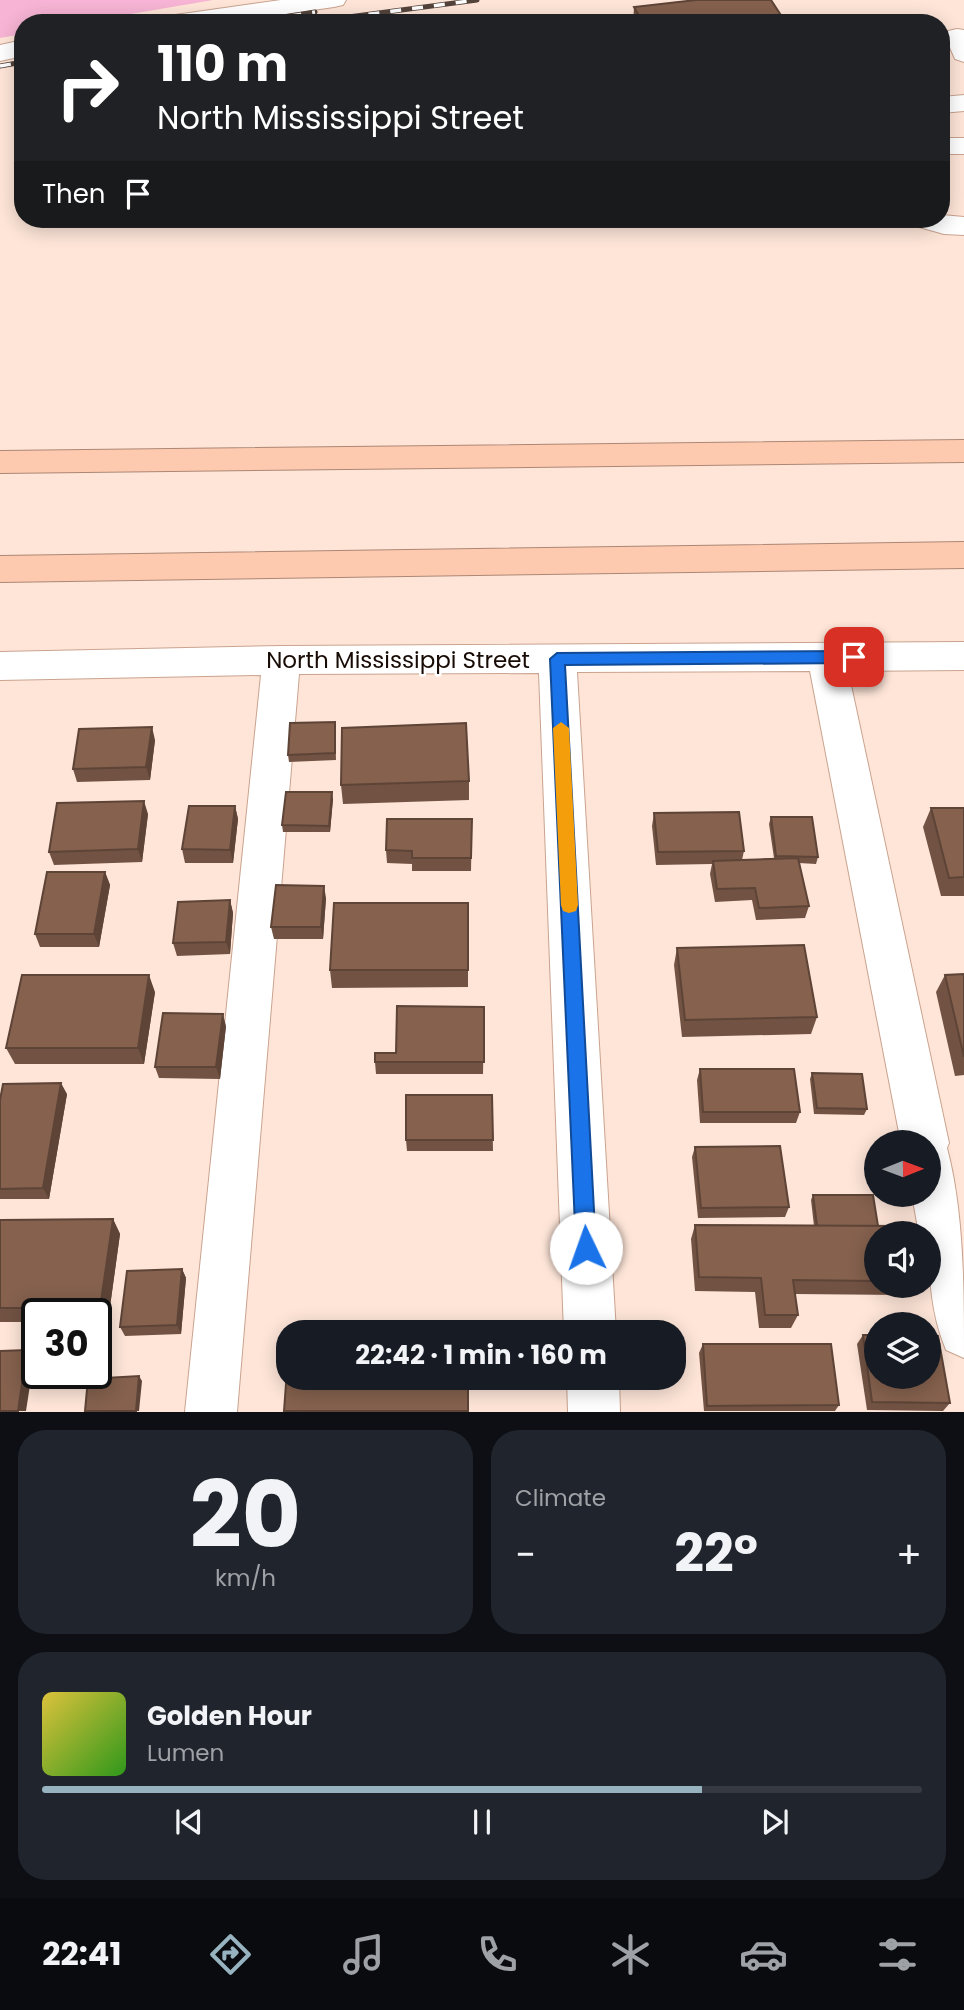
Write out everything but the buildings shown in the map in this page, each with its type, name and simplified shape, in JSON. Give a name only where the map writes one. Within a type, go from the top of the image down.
[{"type":"highway","points":[[4,461],[964,451]]},
{"type":"highway","points":[[0,569],[964,555]]},
{"type":"street","points":[[233,14],[334,0]]},
{"type":"street","name":"North Mississippi Street","points":[[2,675],[281,660],[964,656]]},
{"type":"street","points":[[826,657],[922,1130]]},
{"type":"street","points":[[557,659],[589,1320]]},
{"type":"street","points":[[211,1412],[281,660]]},
{"type":"street","points":[[938,1208],[964,1332]]},
{"type":"street","points":[[593,1390],[594,1412]]},
{"type":"shaded area","points":[[0,0],[213,0],[131,14],[14,14],[14,36],[0,38]]},
{"type":"railway","points":[[371,14],[477,0]]},
{"type":"railway","points":[[303,14],[315,12]]},
{"type":"railway","points":[[0,66],[14,64]]},
{"type":"slow traffic","points":[[561,728],[569,905]]},
{"type":"route","points":[[586,1248],[557,659],[854,657]]}]
